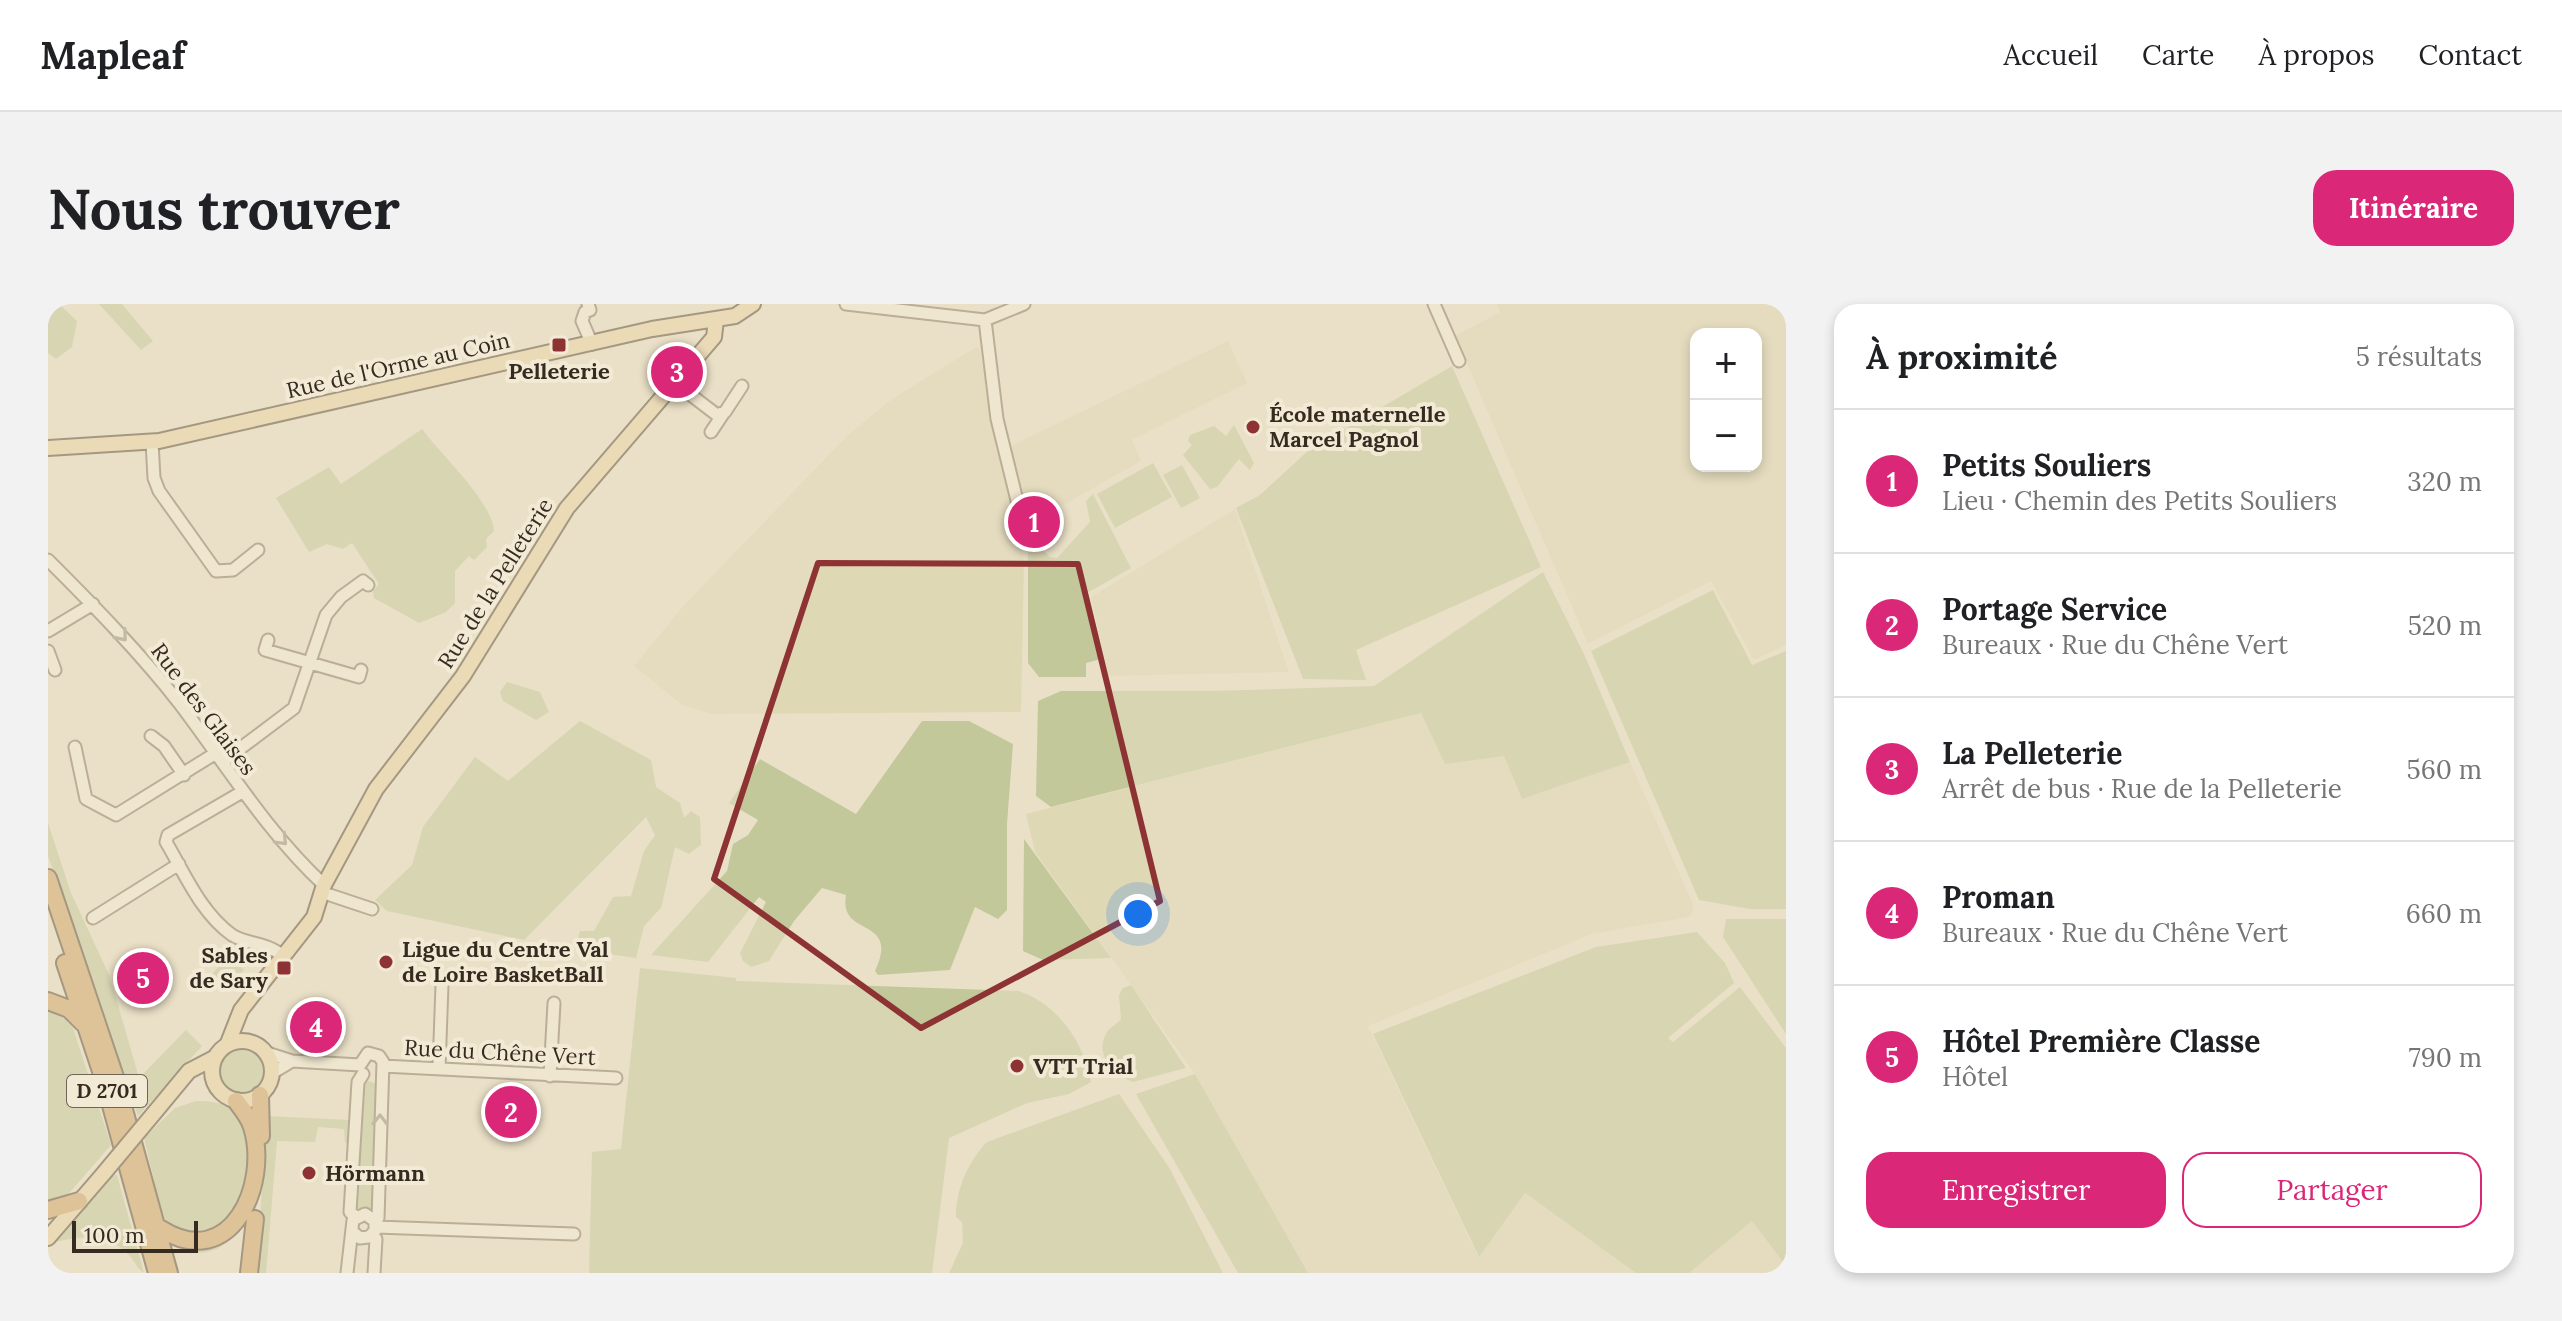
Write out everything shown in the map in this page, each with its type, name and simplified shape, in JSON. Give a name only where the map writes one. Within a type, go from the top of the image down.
[{"type":"highway","name":"D 2701","points":[[48,878],[115,1077],[169,1273]]},
{"type":"highway","name":"D 2701","points":[[48,912],[115,1117],[157,1273]]},
{"type":"highway","points":[[48,1001],[69,1009],[86,1026]]},
{"type":"highway","points":[[249,1273],[261,1151],[260,1095]]},
{"type":"highway","points":[[236,1101],[249,1121],[255,1152],[251,1203],[237,1243]]},
{"type":"highway","points":[[48,1210],[79,1201]]},
{"type":"highway","points":[[155,1222],[171,1243],[189,1256]]},
{"type":"main road","name":"Rue de l'Orme au Coin","points":[[48,448],[152,442],[652,329],[716,320],[742,313],[753,304]]},
{"type":"main road","name":"Rue de la Pelleterie","points":[[228,1043],[241,1010],[284,957],[324,917],[327,887],[376,789],[463,676],[567,508],[714,337],[716,320]]},
{"type":"main road","points":[[214,1058],[212,1079],[221,1093],[236,1101],[260,1095],[272,1073],[267,1053],[248,1041],[241,1024],[241,1010]]},
{"type":"main road","points":[[48,1238],[194,1067],[214,1058],[228,1043],[248,1041]]},
{"type":"main road","points":[[183,1078],[197,1074],[212,1079]]},
{"type":"street","points":[[588,304],[590,310],[585,312],[582,321],[592,344]]},
{"type":"street","points":[[846,304],[985,320],[1024,304]]},
{"type":"street","points":[[1434,304],[1459,361]]},
{"type":"street","points":[[985,320],[997,419],[1024,529],[1029,534]]},
{"type":"street","points":[[674,382],[713,413],[723,414]]},
{"type":"street","points":[[711,432],[742,386]]},
{"type":"street","points":[[152,442],[154,478],[159,491],[216,571],[233,570],[258,550]]},
{"type":"street","name":"Rue des Glaises","points":[[48,560],[93,604],[178,701],[259,816],[327,887]]},
{"type":"street","points":[[75,747],[86,799],[116,815],[219,758],[288,715],[299,700],[333,605],[363,581],[368,585]]},
{"type":"street","points":[[48,631],[93,604]]},
{"type":"street","points":[[268,640],[265,650],[359,677],[361,670]]},
{"type":"street","points":[[48,651],[55,670]]},
{"type":"street","points":[[151,736],[164,746],[184,775]]},
{"type":"street","points":[[242,792],[168,835],[166,842],[194,895],[233,936],[271,947],[284,957]]},
{"type":"street","points":[[93,918],[179,864]]},
{"type":"street","points":[[327,887],[372,909]]},
{"type":"street","points":[[439,1069],[442,985]]},
{"type":"street","points":[[550,1076],[554,1003]]},
{"type":"street","points":[[267,1053],[292,1061],[362,1070],[371,1077],[382,1069]]},
{"type":"street","points":[[356,1217],[350,1212],[358,1082],[364,1057],[372,1053],[382,1059],[378,1218],[374,1226],[360,1238],[354,1233],[352,1224],[356,1217],[365,1214],[374,1226],[374,1273]]},
{"type":"street","points":[[272,1073],[292,1061]]},
{"type":"street","name":"Rue du Chêne Vert","points":[[382,1069],[616,1078]]},
{"type":"street","points":[[374,1226],[574,1234]]},
{"type":"street","points":[[347,1273],[349,1237],[354,1233]]},
{"type":"highlighted area","points":[[818,563],[1078,564],[1160,901],[921,1028],[714,879]]},
{"type":"shaded area","points":[[1497,304],[1786,304],[1786,645],[1754,660],[1711,581],[1588,644],[1455,336],[1500,312]]},
{"type":"shaded area","points":[[1228,341],[1247,383],[1132,440],[1141,461],[1044,516],[1042,513],[1025,518],[1009,447]]},
{"type":"shaded area","points":[[976,347],[980,350],[995,437],[1024,560],[1021,712],[711,714],[682,705],[634,666],[685,604],[850,433],[892,399]]},
{"type":"shaded area","points":[[1235,509],[1289,672],[1108,676],[1091,597]]},
{"type":"shaded area","points":[[1421,713],[1445,763],[1504,756],[1522,799],[1630,762],[1693,904],[1692,914],[1688,917],[1592,934],[1368,1026],[1478,1257],[1525,1193],[1636,1273],[1308,1273],[1195,1074],[1035,852],[1026,814]]},
{"type":"shaded area","points":[[1752,1221],[1786,1266],[1786,1273],[1689,1273]]},
{"type":"green space","points":[[48,304],[59,304],[77,321],[72,347],[56,359],[48,353]]},
{"type":"green space","points":[[99,304],[122,304],[153,341],[141,350]]},
{"type":"green space","points":[[1452,366],[1541,567],[1356,650],[1366,680],[1303,679],[1236,508],[1260,495],[1309,450]]},
{"type":"green space","points":[[1234,425],[1254,463],[1250,470],[1239,459],[1217,487],[1210,489],[1183,455],[1192,445],[1188,441],[1190,435],[1214,426],[1226,436]]},
{"type":"green space","points":[[422,429],[485,506],[494,531],[486,539],[487,547],[474,560],[469,556],[455,571],[455,603],[446,612],[419,623],[374,598],[373,591],[379,584],[352,543],[343,549],[327,544],[309,552],[276,498],[329,467],[341,484]]},
{"type":"green space","points":[[1153,463],[1172,497],[1115,528],[1097,494]]},
{"type":"green space","points":[[1182,465],[1200,498],[1181,508],[1163,475]]},
{"type":"green space","points":[[1093,494],[1131,568],[1087,593],[1101,659],[1086,663],[1086,677],[1039,677],[1028,663],[1028,547],[1035,542],[1050,557],[1057,558],[1090,522],[1086,501]]},
{"type":"green space","points":[[1543,572],[1584,654],[1630,762],[1522,799],[1504,756],[1445,764],[1421,713],[1051,807],[1036,796],[1038,701],[1061,691],[1374,686]]},
{"type":"green space","points":[[1713,590],[1752,665],[1786,651],[1786,909],[1750,909],[1699,900],[1591,651]]},
{"type":"green space","points":[[507,682],[540,692],[549,712],[536,720],[503,701],[500,692]]},
{"type":"green space","points":[[580,721],[651,760],[656,787],[680,803],[684,818],[691,811],[700,817],[701,845],[689,854],[675,847],[661,908],[644,926],[636,958],[575,949],[580,931],[594,931],[613,897],[631,896],[644,851],[655,835],[646,817],[524,940],[387,911],[375,900],[412,865],[423,827],[475,757],[508,781]]},
{"type":"green space","points":[[922,721],[969,721],[1013,744],[1007,824],[1007,910],[998,919],[975,907],[950,970],[878,975],[875,971],[881,953],[875,934],[851,918],[846,909],[846,895],[822,888],[794,921],[769,961],[751,967],[743,961],[740,953],[766,902],[759,897],[708,962],[651,955],[727,871],[733,844],[748,835],[758,820],[729,803],[760,759],[856,814]]},
{"type":"green space","points":[[48,823],[71,893],[110,977],[139,1078],[186,1030],[202,1046],[138,1116],[48,856]]},
{"type":"green space","points":[[1024,839],[1111,958],[1043,960],[1023,951]]},
{"type":"green space","points":[[1726,919],[1786,919],[1786,1034],[1723,937]]},
{"type":"green space","points":[[1697,932],[1725,963],[1734,983],[1668,1038],[1673,1042],[1740,987],[1786,1048],[1786,1266],[1752,1221],[1689,1273],[1636,1273],[1525,1193],[1479,1257],[1373,1034],[1596,947]]},
{"type":"green space","points":[[237,954],[244,962],[240,966],[244,970],[222,993],[208,978],[229,956],[232,959]]},
{"type":"green space","points":[[640,968],[736,978],[736,981],[1018,991],[1045,1004],[1066,1026],[1082,1053],[1091,1082],[1069,1094],[1027,1103],[949,1138],[932,1273],[589,1273],[592,1152],[621,1149]]},
{"type":"green space","points":[[1131,985],[1186,1068],[1133,1082],[1108,1063],[1102,1049],[1103,1040],[1121,1019],[1119,995],[1123,988]]},
{"type":"green space","points":[[48,1011],[64,1018],[73,1028],[111,1145],[64,1199],[48,1204]]},
{"type":"green space","points":[[242,1046],[260,1053],[267,1071],[260,1089],[242,1096],[224,1089],[217,1071],[224,1053]]},
{"type":"green space","points":[[1195,1074],[1308,1273],[1238,1273],[1136,1094]]},
{"type":"green space","points":[[369,1081],[379,1085],[375,1204],[372,1211],[360,1211],[354,1205],[360,1085]]},
{"type":"green space","points":[[1119,1094],[1170,1169],[1223,1273],[949,1273],[963,1243],[962,1222],[956,1217],[961,1186],[974,1158],[987,1142]]},
{"type":"green space","points":[[196,1101],[230,1108],[240,1116],[248,1140],[240,1225],[223,1245],[204,1252],[186,1249],[171,1233],[158,1199],[144,1138],[175,1108]]},
{"type":"green space","points":[[266,1116],[350,1120],[350,1143],[345,1143],[344,1129],[318,1127],[315,1142],[277,1141],[266,1273],[257,1273]]},
{"type":"green space","points":[[110,1175],[117,1175],[144,1273],[128,1254],[101,1239],[82,1237],[50,1243]]},
{"type":"place","name":"Pelleterie","points":[[559,345]]},
{"type":"place","name":"La Pelleterie","points":[[677,372]]},
{"type":"place","name":"École maternelle Marcel Pagnol","points":[[1253,427]]},
{"type":"place","name":"Petits Souliers","points":[[1034,522]]},
{"type":"place","name":"Ligue du Centre Val de Loire BasketBall","points":[[386,962]]},
{"type":"place","name":"Sables de Sary","points":[[284,968]]},
{"type":"place","name":"Hôtel Première Classe","points":[[143,978]]},
{"type":"place","name":"Proman","points":[[316,1027]]},
{"type":"place","name":"VTT Trial","points":[[1017,1066]]},
{"type":"place","name":"Portage Service","points":[[511,1112]]},
{"type":"place","name":"Hörmann","points":[[309,1173]]}]
